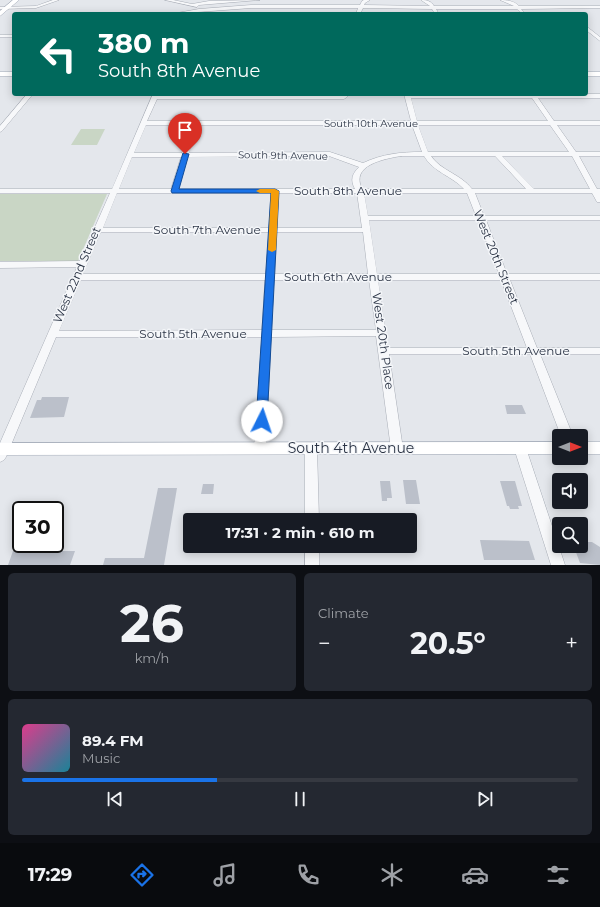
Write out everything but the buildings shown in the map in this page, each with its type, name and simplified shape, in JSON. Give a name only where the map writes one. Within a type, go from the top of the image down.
[{"type":"main road","points":[[2,10],[11,0]]},
{"type":"main road","points":[[2,10],[16,0]]},
{"type":"main road","points":[[0,74],[12,74]]},
{"type":"main road","points":[[588,74],[600,74]]},
{"type":"main road","name":"South 4th Avenue","points":[[1,452],[260,448],[552,448]]},
{"type":"main road","points":[[588,448],[600,448]]},
{"type":"street","points":[[2,10],[36,7],[57,0]]},
{"type":"street","points":[[168,0],[192,5],[205,10]]},
{"type":"street","points":[[192,5],[209,2],[258,0]]},
{"type":"street","points":[[359,12],[363,2],[368,0]]},
{"type":"street","points":[[423,0],[433,7],[436,12]]},
{"type":"street","points":[[502,0],[517,7],[522,12]]},
{"type":"street","points":[[189,12],[317,2],[395,7],[600,7]]},
{"type":"street","points":[[558,2],[569,12]]},
{"type":"street","points":[[395,7],[397,12]]},
{"type":"street","points":[[471,7],[475,12]]},
{"type":"street","points":[[588,28],[598,36],[600,40]]},
{"type":"street","points":[[0,35],[12,35]]},
{"type":"street","points":[[0,129],[28,96]]},
{"type":"street","name":"West 22nd Street","points":[[1,452],[155,96]]},
{"type":"street","points":[[296,96],[344,96]]},
{"type":"street","name":"West 20th Street","points":[[407,96],[425,154],[433,164],[460,180],[470,191],[535,351],[564,429]]},
{"type":"street","points":[[533,96],[574,154],[597,191],[600,200]]},
{"type":"street","points":[[588,96],[600,96]]},
{"type":"street","name":"South 10th Avenue","points":[[143,123],[600,123]]},
{"type":"street","points":[[174,191],[194,123]]},
{"type":"street","name":"South 9th Avenue","points":[[130,155],[330,154],[364,166]]},
{"type":"street","points":[[364,166],[386,157],[425,154],[600,154]]},
{"type":"street","points":[[497,154],[532,191]]},
{"type":"street","name":"West 20th Place","points":[[364,166],[357,174],[355,182],[360,191],[365,218],[385,351],[397,449]]},
{"type":"street","name":"South 8th Avenue","points":[[0,191],[597,191]]},
{"type":"street","points":[[260,448],[275,191]]},
{"type":"street","points":[[365,218],[600,218]]},
{"type":"street","name":"South 7th Avenue","points":[[97,230],[366,230]]},
{"type":"street","points":[[0,264],[82,264]]},
{"type":"street","name":"South 6th Avenue","points":[[77,277],[600,277]]},
{"type":"street","name":"South 5th Avenue","points":[[52,334],[382,333]]},
{"type":"street","name":"South 5th Avenue","points":[[385,351],[600,351]]},
{"type":"street","points":[[311,448],[312,513]]},
{"type":"street","points":[[520,448],[558,565]]},
{"type":"street","points":[[312,553],[312,565]]},
{"type":"green space","points":[[81,129],[105,129],[97,145],[71,145]]},
{"type":"green space","points":[[0,194],[107,194],[78,261],[0,261]]},
{"type":"slow traffic","points":[[260,191],[275,191],[272,250]]},
{"type":"route","points":[[185,154],[174,191],[275,191],[262,421]]}]
